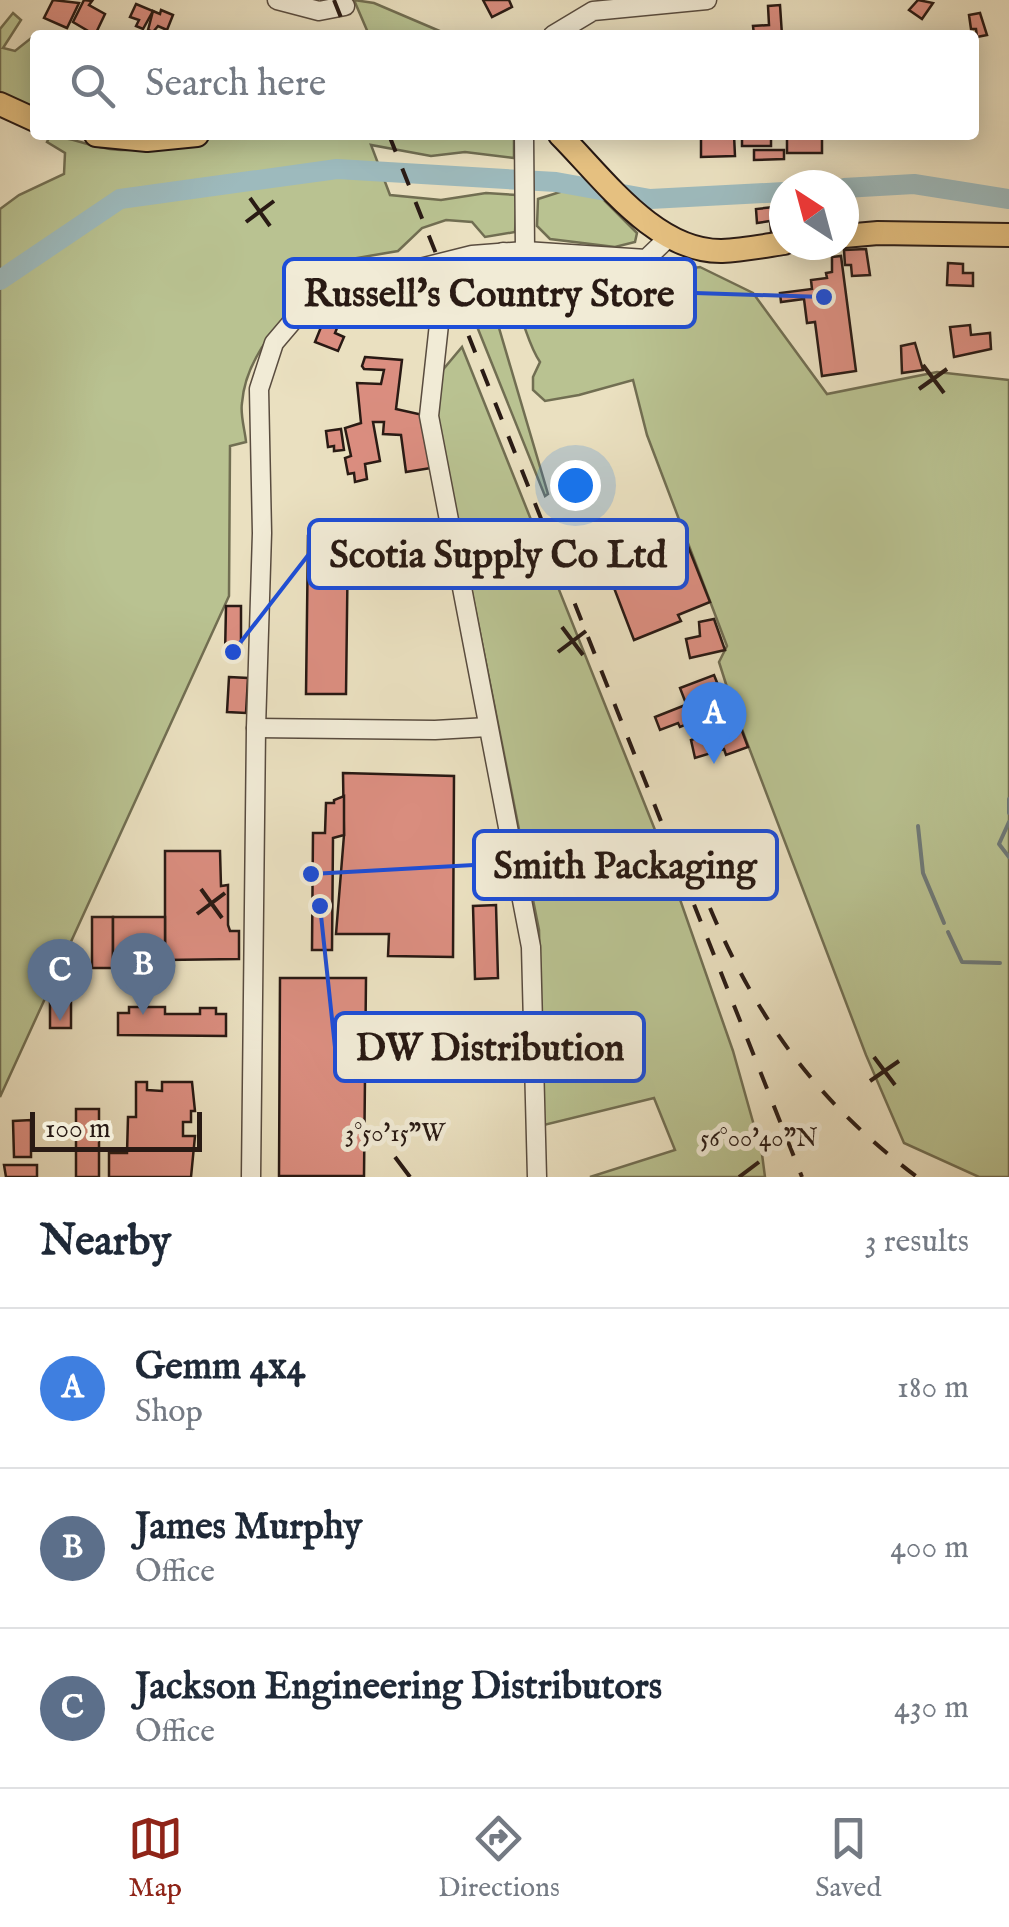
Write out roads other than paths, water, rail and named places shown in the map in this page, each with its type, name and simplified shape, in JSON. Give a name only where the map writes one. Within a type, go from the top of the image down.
[{"type":"main road","points":[[0,104],[30,118]]},
{"type":"main road","points":[[565,140],[645,221],[668,238],[719,251],[769,245]]},
{"type":"main road","points":[[859,235],[1009,235]]},
{"type":"street","points":[[278,0],[319,11],[345,6]]},
{"type":"street","points":[[561,30],[593,11],[707,0]]},
{"type":"street","points":[[524,140],[525,251]]},
{"type":"street","points":[[251,1177],[262,533],[259,388],[274,343],[308,303],[360,283],[472,255],[503,252],[634,261],[653,255],[668,238]]},
{"type":"street","points":[[503,252],[489,280],[478,291],[445,307],[440,315],[428,416],[531,947],[537,1177]]},
{"type":"street","points":[[256,728],[488,727]]},
{"type":"waterway","points":[[0,280],[120,199],[337,169],[556,182],[650,199],[769,193]]},
{"type":"waterway","points":[[859,187],[914,184],[1009,199]]},
{"type":"waterway","points":[[1009,799],[1009,813]]},
{"type":"waterway","points":[[1009,822],[999,844],[1009,857]]},
{"type":"waterway","points":[[918,826],[923,873],[944,923]]},
{"type":"waterway","points":[[948,932],[962,962],[1000,963]]},
{"type":"railway","points":[[334,0],[346,30]]},
{"type":"railway","points":[[391,140],[802,1177]]},
{"type":"railway","points":[[710,908],[749,988],[794,1057],[850,1119],[917,1177]]},
{"type":"place","name":"Russell's Country Store","points":[[824,297]]},
{"type":"place","name":"Scotia Supply Co Ltd","points":[[233,652]]},
{"type":"place","name":"Gemm 4x4","points":[[714,764]]},
{"type":"place","name":"Smith Packaging","points":[[311,874]]},
{"type":"place","name":"DW Distribution","points":[[320,906]]},
{"type":"place","name":"James Murphy","points":[[143,1015]]},
{"type":"place","name":"Jackson Engineering Distributors","points":[[60,1021]]}]
